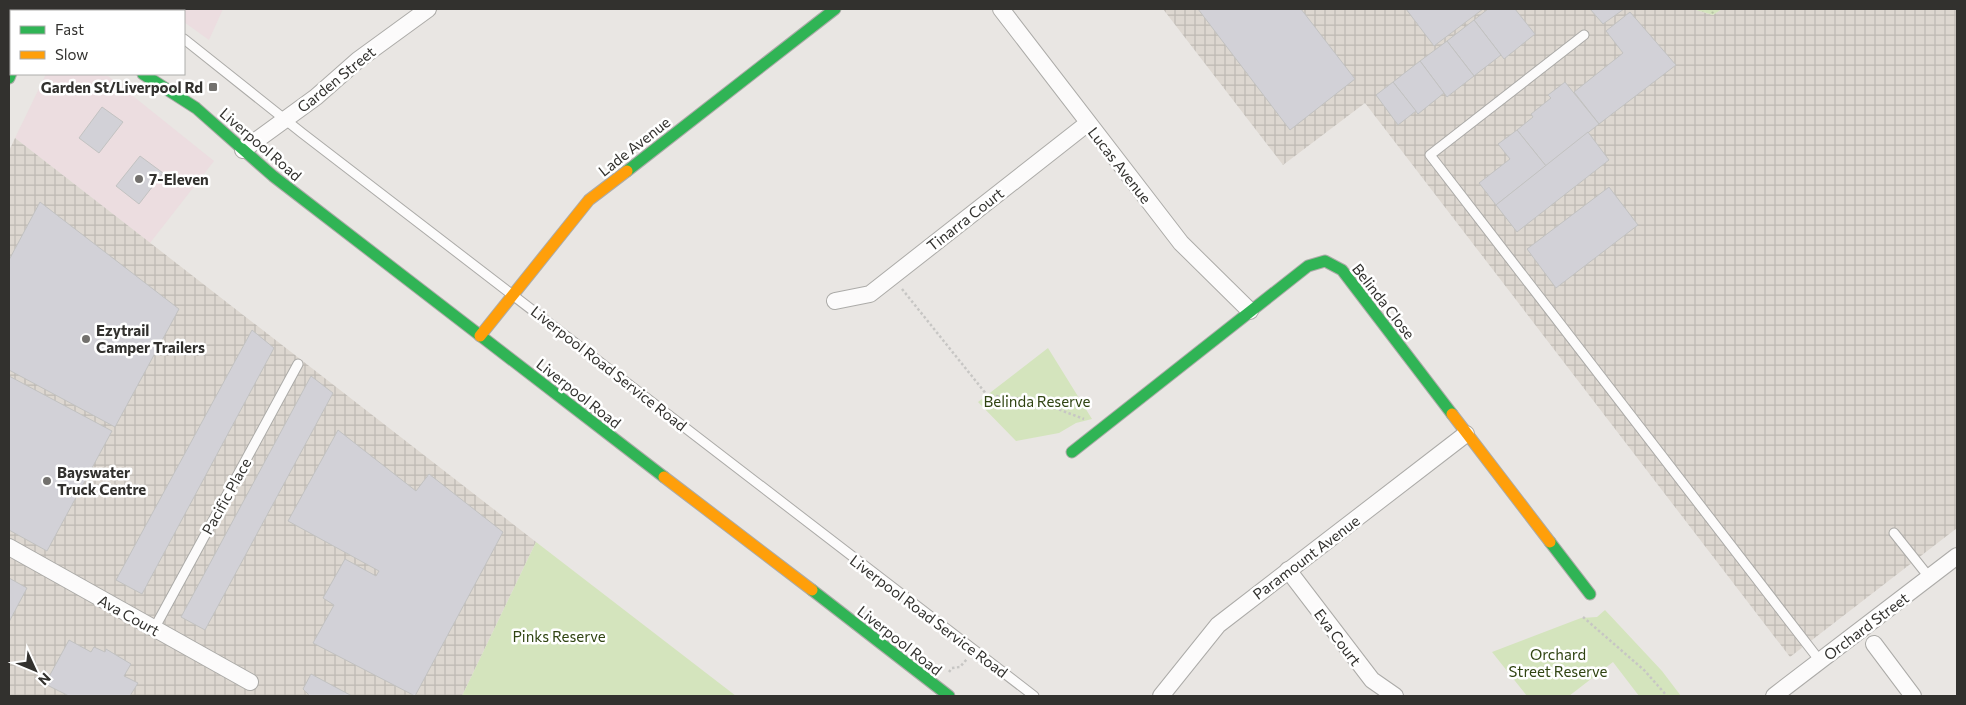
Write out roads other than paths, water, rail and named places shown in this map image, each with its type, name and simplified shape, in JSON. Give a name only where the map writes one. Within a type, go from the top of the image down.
[{"type":"street","name":"Garden Street","points":[[243,150],[316,97],[358,60],[428,9]]},
{"type":"street","name":"Lade Avenue","points":[[480,336],[589,200],[836,9]]},
{"type":"street","name":"Lucas Avenue","points":[[1001,9],[1181,243],[1250,311]]},
{"type":"street","name":"Liverpool Road","points":[[146,75],[196,108],[243,150],[480,336],[949,696]]},
{"type":"street","name":"Liverpool Road","points":[[174,81],[196,108]]},
{"type":"street","name":"Tinarra Court","points":[[835,301],[870,294],[1088,123]]},
{"type":"street","name":"Belinda Close","points":[[1072,452],[1308,266],[1325,261],[1342,270],[1590,594]]},
{"type":"street","name":"Paramount Avenue","points":[[1161,696],[1212,630],[1466,434]]},
{"type":"street","name":"Ava Court","points":[[9,547],[250,682]]},
{"type":"street","name":"Orchard Street","points":[[1774,696],[1957,556]]},
{"type":"street","name":"Eva Court","points":[[1288,570],[1372,680],[1395,696]]},
{"type":"street","points":[[1874,644],[1913,696]]},
{"type":"lane","points":[[1584,35],[1430,155],[1820,661]]},
{"type":"lane","name":"Liverpool Road Service Road","points":[[185,40],[285,119],[1034,696]]},
{"type":"lane","name":"Pacific Place","points":[[154,629],[298,364]]},
{"type":"lane","points":[[1894,532],[1930,577]]},
{"type":"place","name":"Garden St/Liverpool Rd","points":[[213,87]]},
{"type":"place","name":"7-Eleven","points":[[139,179]]},
{"type":"place","name":"Ezytrail Camper Trailers","points":[[86,339]]},
{"type":"place","name":"Bayswater Truck Centre","points":[[47,481]]},
{"type":"park label","name":"Belinda Reserve","points":[[1037,401]]},
{"type":"park label","name":"Pinks Reserve","points":[[559,636]]},
{"type":"park label","name":"Orchard Street Reserve","points":[[1558,662]]}]
